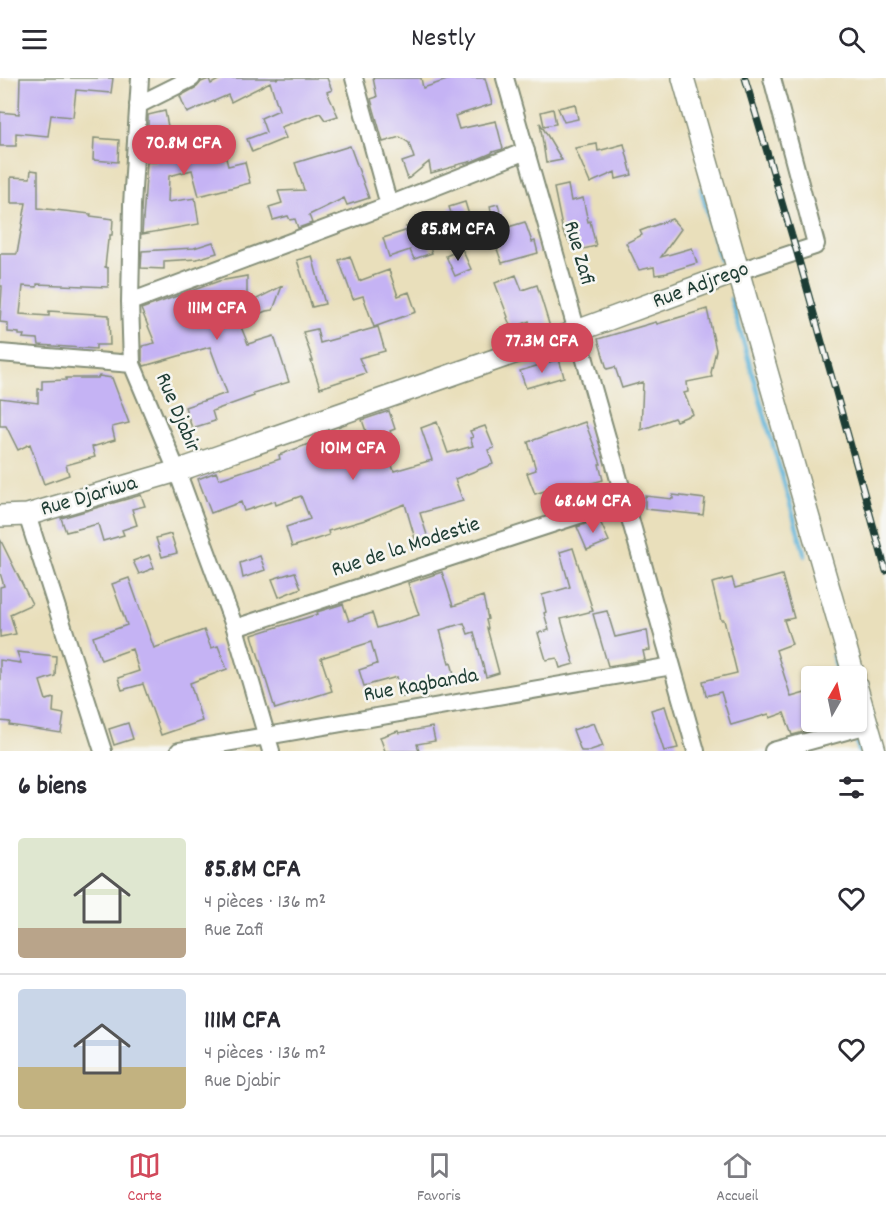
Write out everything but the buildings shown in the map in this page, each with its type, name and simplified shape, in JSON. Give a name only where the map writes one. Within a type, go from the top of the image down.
[{"type":"street","name":"Rue Djabir","points":[[140,78],[132,205],[130,302],[132,364],[177,471],[235,628],[269,743]]},
{"type":"street","points":[[138,105],[192,78]]},
{"type":"street","points":[[354,78],[389,205]]},
{"type":"street","name":"Rue Zafi","points":[[505,78],[696,751]]},
{"type":"street","points":[[683,78],[851,666]]},
{"type":"street","name":"Rue Adjrego","points":[[177,471],[815,246],[772,78]]},
{"type":"street","points":[[130,302],[526,152]]},
{"type":"street","points":[[0,353],[132,364]]},
{"type":"street","name":"Rue Djariwa","points":[[0,516],[27,515],[177,471]]},
{"type":"street","name":"Rue de la Modestie","points":[[235,628],[625,500]]},
{"type":"street","points":[[27,515],[103,751]]},
{"type":"street","name":"Rue Kagbanda","points":[[178,751],[269,743],[672,666]]},
{"type":"street","points":[[867,722],[875,751]]},
{"type":"street","points":[[773,751],[868,725]]},
{"type":"waterway","points":[[701,189],[720,260]]},
{"type":"waterway","points":[[731,299],[805,556]]},
{"type":"waterway","points":[[833,656],[836,666]]},
{"type":"waterway","points":[[857,742],[859,751]]},
{"type":"railway","points":[[745,78],[797,253],[886,571]]}]
